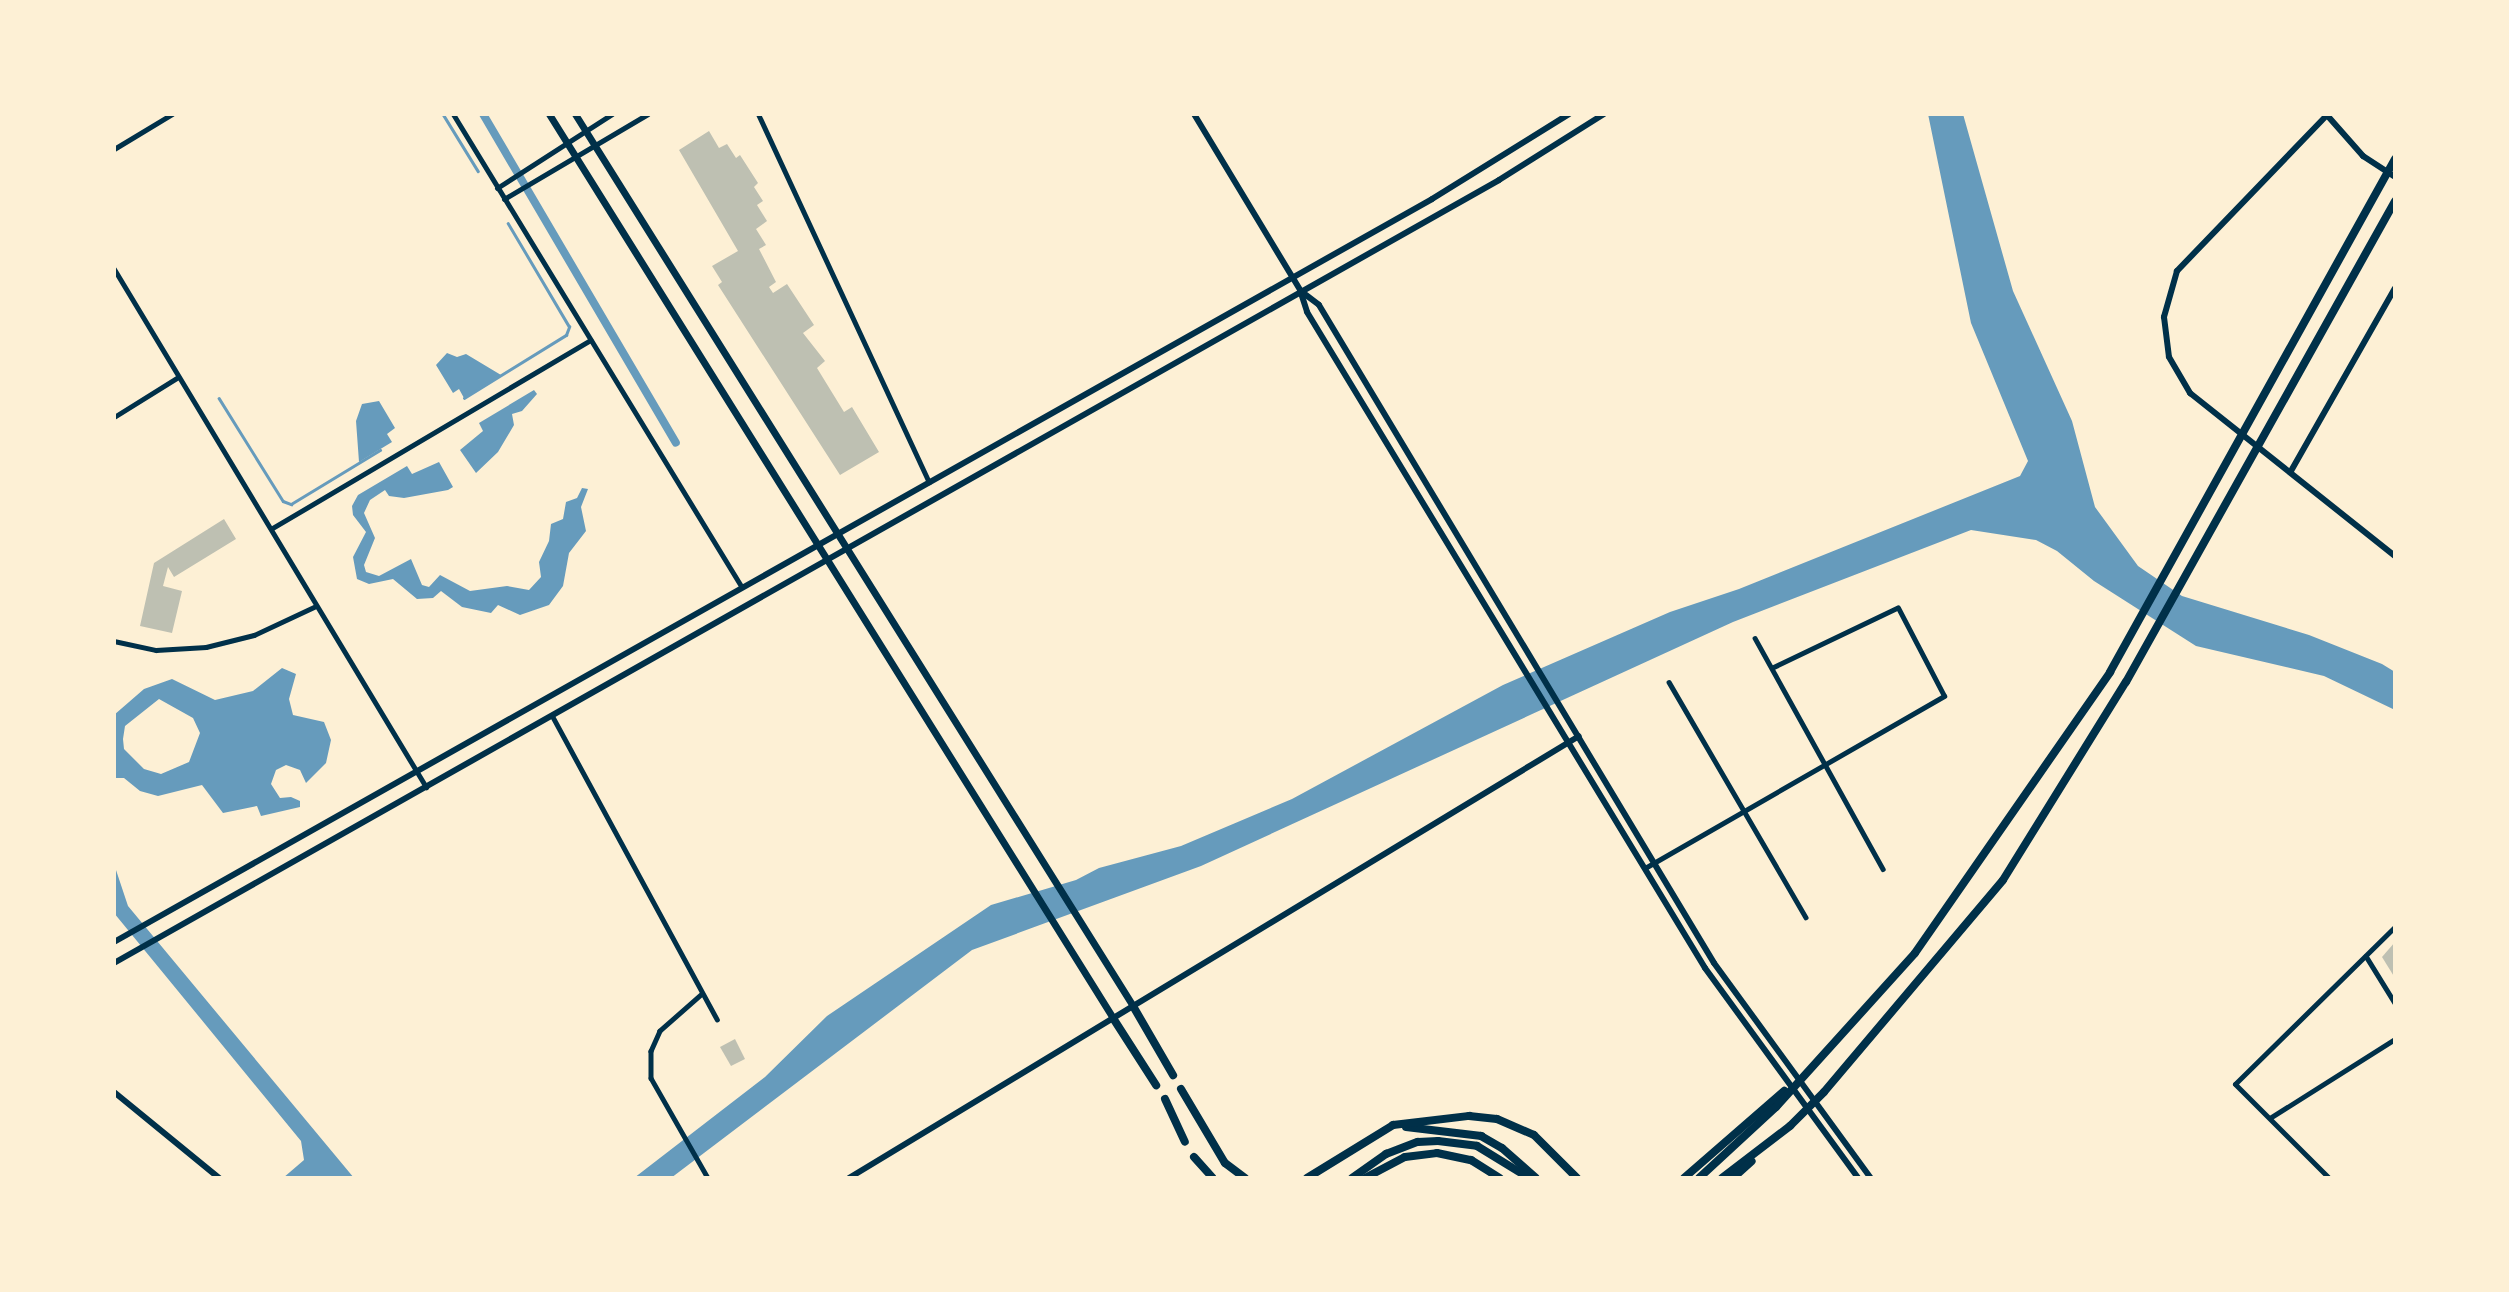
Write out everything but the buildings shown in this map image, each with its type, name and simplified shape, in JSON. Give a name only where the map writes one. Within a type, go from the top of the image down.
[{"type":"highway","points":[[1699,1178],[1807,1072],[1915,953],[2110,672],[2394,161]]},
{"type":"highway","points":[[1733,1178],[1824,1092],[2003,880],[2126,682],[2395,201]]},
{"type":"highway","points":[[1133,1006],[1173,1075]]},
{"type":"highway","points":[[1113,1018],[1156,1085]]},
{"type":"highway","points":[[1181,1089],[1225,1163],[1245,1178]]},
{"type":"highway","points":[[1164,1099],[1185,1142]]},
{"type":"highway","points":[[1684,1178],[1774,1105]]},
{"type":"highway","points":[[1307,1178],[1379,1131],[1439,1117],[1489,1118],[1534,1135],[1577,1178]]},
{"type":"highway","points":[[1379,1131],[1423,1126],[1481,1136],[1502,1148],[1536,1178]]},
{"type":"highway","points":[[1722,1178],[1790,1126]]},
{"type":"highway","points":[[1352,1178],[1386,1154],[1418,1142],[1438,1141],[1477,1146],[1529,1178]]},
{"type":"highway","points":[[1365,1178],[1405,1157],[1437,1153],[1471,1160],[1500,1178]]},
{"type":"highway","points":[[1194,1157],[1211,1178]]},
{"type":"main road","points":[[549,114],[1037,890],[1113,1018]]},
{"type":"main road","points":[[575,114],[1055,876],[1133,1006]]},
{"type":"main road","points":[[1194,114],[1300,290],[1307,312],[1715,984],[1858,1178]]},
{"type":"main road","points":[[114,942],[741,586],[820,545],[1292,276],[1432,200],[1569,114]]},
{"type":"main road","points":[[114,963],[553,717],[1300,290],[1499,180],[1604,114]]},
{"type":"main road","points":[[2395,177],[2364,156],[2327,114],[2177,271],[2164,317],[2169,357],[2190,393],[2395,556]]},
{"type":"main road","points":[[2291,471],[2395,288]]},
{"type":"main road","points":[[1300,290],[1319,305],[1724,978],[1871,1178]]},
{"type":"main road","points":[[849,1178],[1580,736]]},
{"type":"main road","points":[[114,1092],[219,1178]]},
{"type":"street","points":[[114,149],[172,114]]},
{"type":"street","points":[[453,114],[741,586]]},
{"type":"street","points":[[498,188],[612,114]]},
{"type":"street","points":[[504,199],[648,114]]},
{"type":"street","points":[[758,114],[929,482]]},
{"type":"street","points":[[114,269],[426,787]]},
{"type":"street","points":[[271,529],[590,340]]},
{"type":"street","points":[[114,416],[178,377]]},
{"type":"street","points":[[114,641],[156,650],[206,647],[254,635],[316,606]]},
{"type":"street","points":[[1645,868],[1944,696],[1898,608],[1773,668]]},
{"type":"street","points":[[1755,638],[1883,869]]},
{"type":"street","points":[[1669,682],[1806,917]]},
{"type":"street","points":[[553,717],[717,1019]]},
{"type":"street","points":[[2329,1178],[2235,1084],[2395,927]]},
{"type":"street","points":[[2366,956],[2395,1003]]},
{"type":"street","points":[[702,994],[660,1031],[651,1051],[651,1079],[680,1134],[708,1178]]},
{"type":"street","points":[[2270,1118],[2395,1039]]},
{"type":"water","points":[[1928,114],[1963,114],[2013,291],[2072,421],[2095,507],[2138,566],[2182,596],[2309,635],[2382,664],[2395,672],[2395,710],[2324,676],[2196,646],[2094,581],[2057,551],[2036,540],[1971,530],[1733,622],[1201,866],[972,950],[671,1178],[634,1178],[765,1077],[827,1016],[991,905],[1076,880],[1099,868],[1181,846],[1292,799],[1503,685],[1670,612],[1739,589],[2020,476],[2028,461],[1971,323]]},
{"type":"water","points":[[447,353],[457,357],[466,354],[501,375],[464,398],[459,389],[453,393],[436,365]]},
{"type":"water","points":[[534,390],[537,394],[522,411],[512,414],[514,425],[498,452],[476,473],[460,450],[483,431],[479,423]]},
{"type":"water","points":[[379,401],[395,428],[387,434],[392,442],[359,462],[356,421],[362,404]]},
{"type":"water","points":[[439,462],[453,487],[448,490],[404,498],[389,496],[385,490],[370,500],[364,513],[375,538],[364,565],[366,572],[379,576],[411,559],[422,585],[429,587],[440,575],[470,591],[507,586],[529,590],[541,577],[539,562],[549,541],[551,524],[563,519],[566,502],[577,498],[582,488],[588,489],[581,507],[586,531],[569,553],[563,586],[549,605],[520,615],[498,605],[491,613],[462,607],[441,591],[433,598],[417,599],[393,579],[369,584],[357,579],[353,557],[366,532],[353,515],[352,506],[358,495],[407,466],[412,474]]},
{"type":"water","points":[[282,668],[296,674],[289,699],[293,715],[324,722],[331,740],[326,763],[306,783],[300,770],[286,765],[276,770],[271,784],[280,798],[291,797],[300,801],[300,807],[261,816],[257,806],[223,813],[202,785],[158,796],[140,791],[124,778],[114,778],[114,715],[144,689],[172,679],[215,700],[253,691]],"holes":[[[159,699],[193,718],[200,733],[189,762],[161,774],[144,769],[124,749],[125,726]]]},
{"type":"water","points":[[114,864],[128,906],[354,1178],[283,1178],[304,1160],[301,1141],[114,913]]},
{"type":"waterway","points":[[443,114],[478,171]]},
{"type":"waterway","points":[[483,114],[676,443]]},
{"type":"waterway","points":[[464,398],[566,335],[569,327],[508,224]]},
{"type":"waterway","points":[[219,398],[283,501],[291,504],[380,450]]}]
